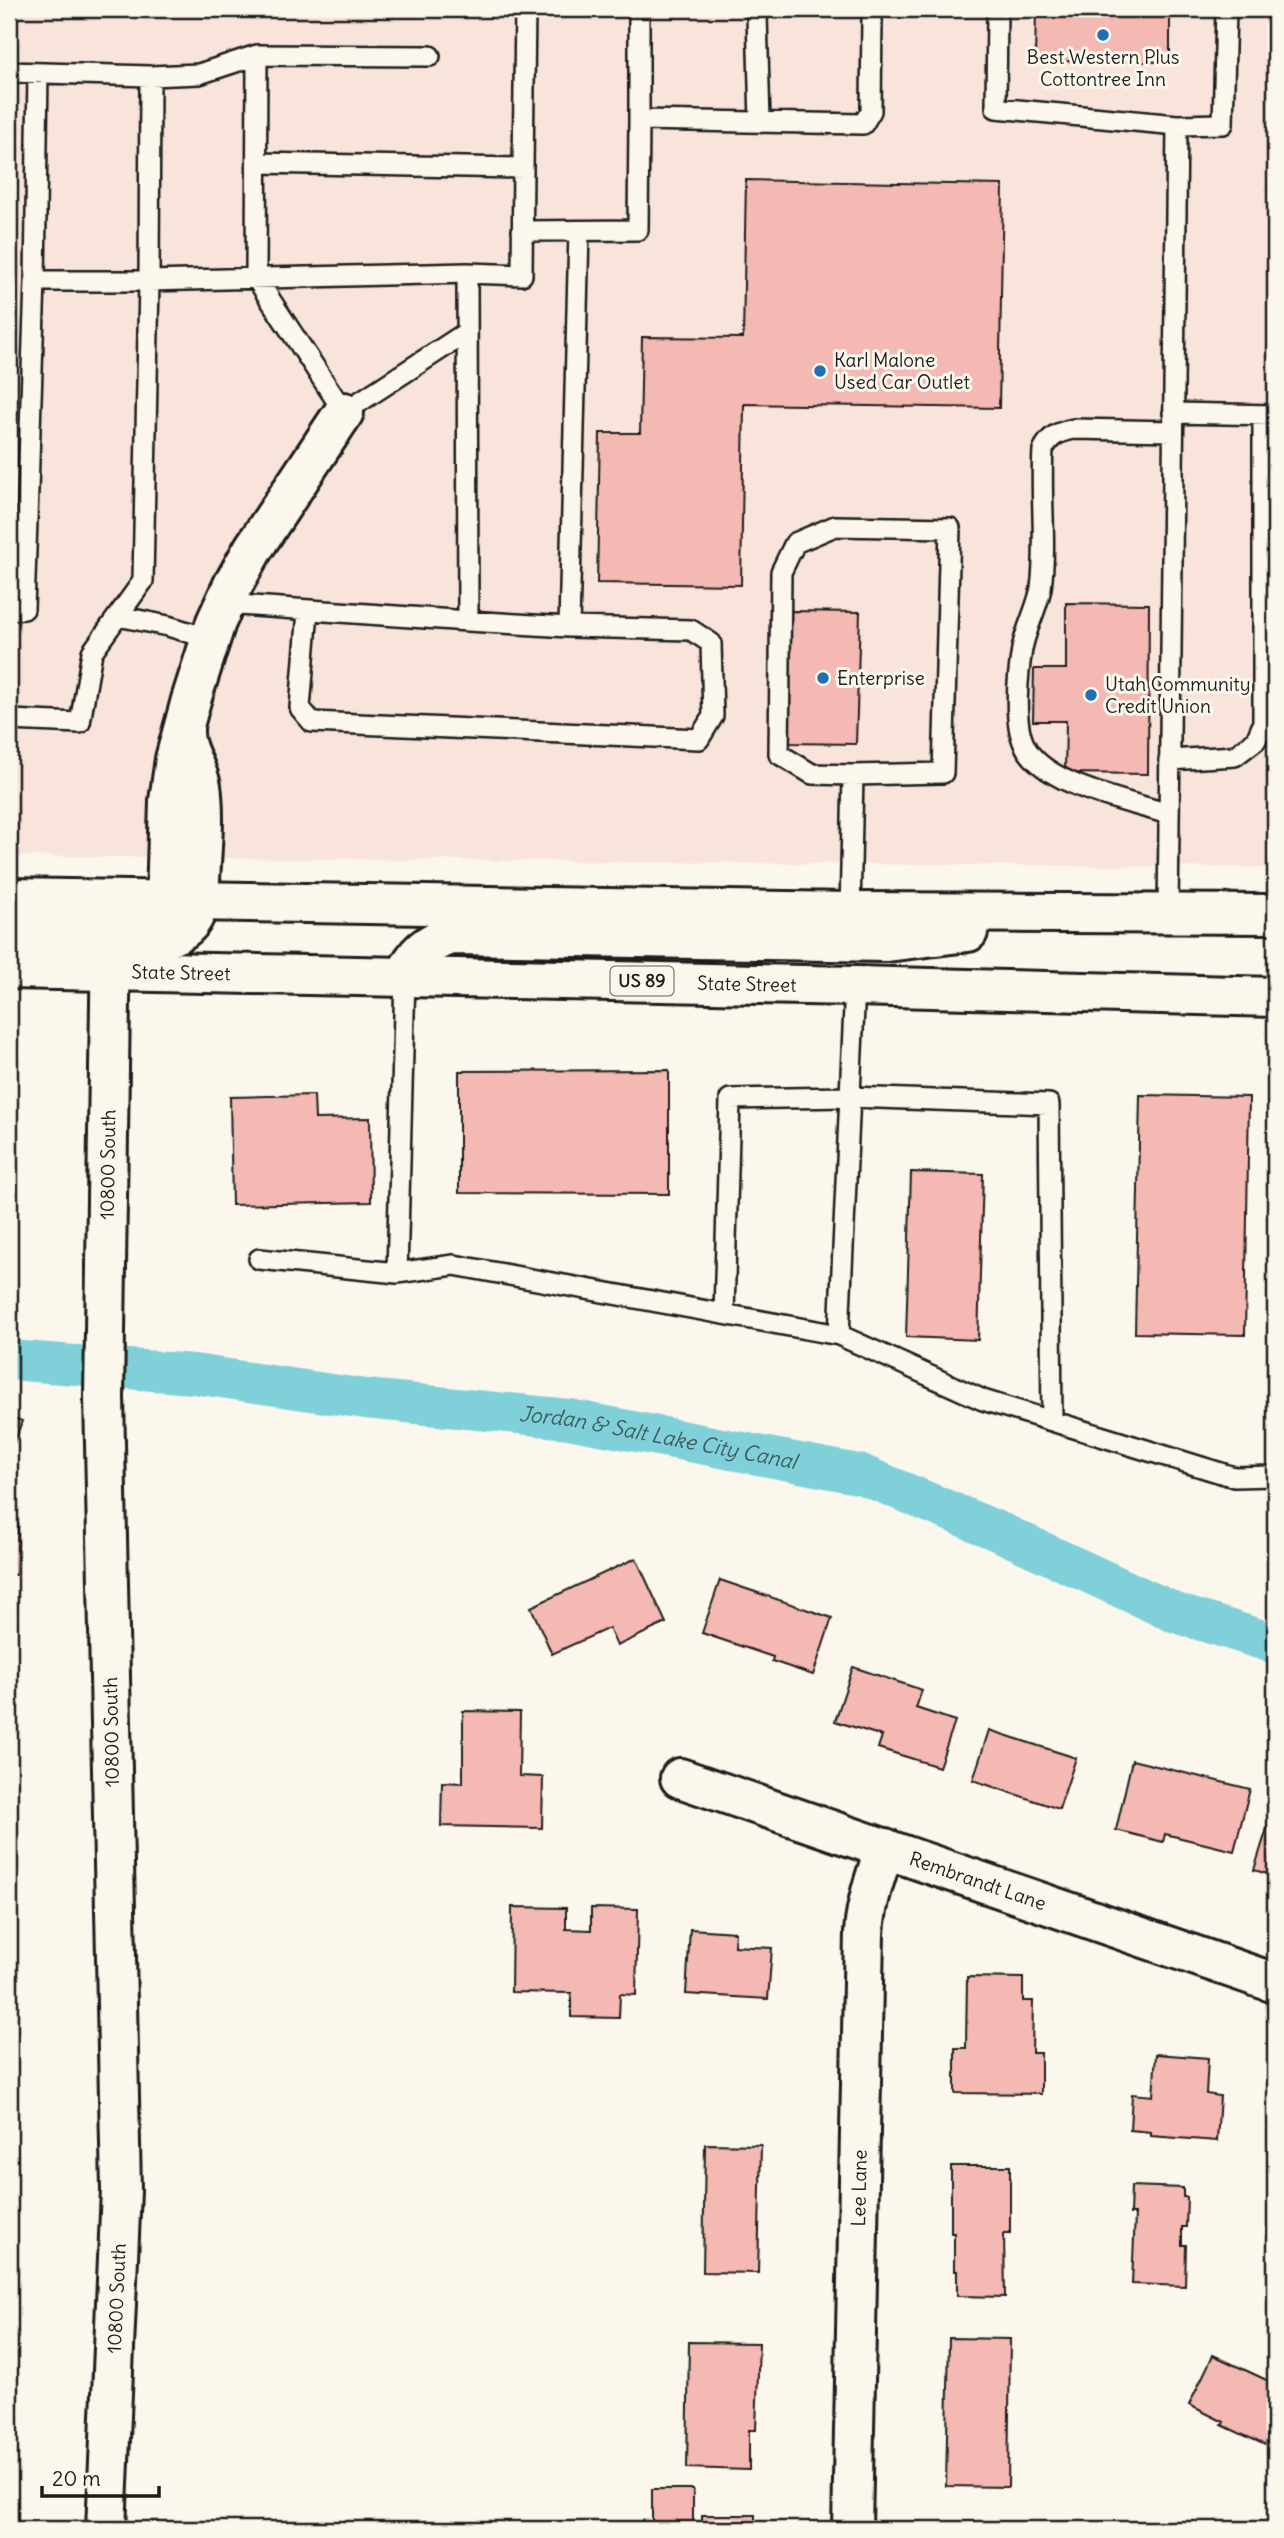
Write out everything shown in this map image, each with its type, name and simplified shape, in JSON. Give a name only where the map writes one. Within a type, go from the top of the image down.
[{"type":"main road","points":[[9,933],[111,953],[181,932],[194,919],[182,901],[201,789],[186,747],[185,720],[217,621],[253,549],[344,412]]},
{"type":"main road","points":[[9,898],[850,912],[1275,914]]},
{"type":"main road","points":[[405,977],[416,955],[425,946],[452,934],[887,942],[937,938],[992,928],[1045,912]]},
{"type":"main road","name":"State Street","points":[[9,969],[111,953],[405,977],[1275,997]]},
{"type":"main road","name":"10800 South","points":[[106,2529],[121,2190],[104,1397],[111,953]]},
{"type":"main road","name":"Rembrandt Lane","points":[[680,1778],[1275,1983]]},
{"type":"main road","name":"Lee Lane","points":[[852,2529],[864,1933],[871,1888],[885,1849]]},
{"type":"lane","points":[[35,281],[149,281],[467,273],[522,275],[525,9]]},
{"type":"lane","points":[[997,9],[996,108],[1177,125],[1223,124],[1226,9]]},
{"type":"lane","points":[[522,231],[638,230],[639,12]]},
{"type":"lane","points":[[757,15],[760,122]]},
{"type":"lane","points":[[639,120],[863,124],[871,111],[872,17]]},
{"type":"lane","points":[[257,55],[256,278],[344,412],[467,332]]},
{"type":"lane","points":[[9,72],[150,76],[199,74],[257,55],[430,56]]},
{"type":"lane","points":[[9,610],[24,609],[35,281],[38,73]]},
{"type":"lane","points":[[9,720],[80,723],[92,652],[143,581],[150,76]]},
{"type":"lane","points":[[1168,912],[1177,125]]},
{"type":"lane","points":[[257,163],[523,168]]},
{"type":"lane","points":[[569,627],[579,231]]},
{"type":"lane","points":[[467,273],[468,621]]},
{"type":"lane","points":[[1168,814],[1085,788],[1057,776],[1038,763],[1020,734],[1018,686],[1022,648],[1041,586],[1043,450],[1049,438],[1061,431],[1073,429],[1269,415],[1263,724],[1256,740],[1236,756],[1169,760]]},
{"type":"lane","points":[[835,526],[950,528],[943,773],[853,775],[813,774],[779,754],[781,572],[794,543],[835,526]]},
{"type":"lane","points":[[118,616],[168,625],[308,611],[569,627],[691,630],[711,643],[713,716],[699,739],[312,722],[300,708],[308,611]]},
{"type":"lane","points":[[850,912],[853,775]]},
{"type":"lane","points":[[397,1273],[405,977]]},
{"type":"lane","points":[[839,1335],[855,986]]},
{"type":"lane","points":[[724,1314],[730,1099],[850,1097],[1049,1104],[1052,1421]]},
{"type":"lane","points":[[259,1259],[397,1273],[454,1265],[839,1335],[984,1401],[1234,1477],[1275,1476]]},
{"type":"shaded area","points":[[9,9],[1275,9],[1275,868],[9,856]]},
{"type":"building","name":"Best Western Plus Cottontree Inn","points":[[1036,9],[1170,9],[1170,62],[1035,61]]},
{"type":"building","name":"Karl Malone Used Car Outlet","points":[[746,180],[1003,185],[999,408],[744,404],[741,585],[597,583],[600,433],[640,433],[642,337],[743,338]]},
{"type":"building","points":[[9,436],[12,436],[9,541]]},
{"type":"building","name":"Utah Community Credit Union","points":[[1066,603],[1149,604],[1148,774],[1065,773],[1066,721],[1033,721],[1034,669],[1066,669]]},
{"type":"building","name":"Enterprise","points":[[790,611],[860,612],[856,744],[787,743]]},
{"type":"building","points":[[669,1070],[669,1194],[459,1193],[459,1071]]},
{"type":"building","points":[[314,1095],[315,1119],[370,1118],[371,1202],[232,1205],[230,1097]]},
{"type":"building","points":[[1140,1095],[1249,1097],[1245,1335],[1135,1333]]},
{"type":"building","points":[[911,1172],[983,1174],[978,1340],[906,1337]]},
{"type":"building","points":[[1275,1295],[1275,1406],[1273,1406]]},
{"type":"building","points":[[9,1416],[22,1421],[9,1457]]},
{"type":"building","points":[[9,1524],[18,1524],[16,1575],[9,1574]]},
{"type":"building","points":[[636,1558],[666,1623],[617,1646],[609,1628],[552,1654],[531,1607]]},
{"type":"building","points":[[720,1580],[832,1618],[813,1675],[772,1661],[773,1657],[702,1633]]},
{"type":"building","points":[[853,1667],[922,1690],[916,1708],[955,1721],[939,1767],[878,1748],[882,1736],[835,1721]]},
{"type":"building","points":[[463,1711],[520,1712],[519,1776],[543,1777],[542,1828],[441,1826],[442,1782],[463,1783]]},
{"type":"building","points":[[989,1730],[1076,1758],[1059,1809],[973,1780]]},
{"type":"building","points":[[1132,1760],[1250,1789],[1234,1851],[1165,1834],[1163,1842],[1116,1830]]},
{"type":"building","points":[[1275,1803],[1275,1876],[1254,1870]]},
{"type":"building","points":[[512,1907],[566,1908],[566,1929],[591,1930],[591,1908],[638,1909],[636,1995],[620,1994],[619,2018],[571,2017],[571,1993],[511,1992]]},
{"type":"building","points":[[690,1929],[735,1932],[734,1946],[772,1948],[768,1999],[686,1994]]},
{"type":"building","points":[[967,1977],[1023,1978],[1023,2001],[1033,2001],[1032,2053],[1041,2053],[1041,2094],[955,2093],[955,2048],[966,2048]]},
{"type":"building","points":[[1156,2054],[1208,2058],[1206,2094],[1220,2096],[1217,2141],[1151,2136],[1151,2132],[1130,2130],[1132,2094],[1153,2096]]},
{"type":"building","points":[[705,2144],[761,2145],[758,2273],[703,2272]]},
{"type":"building","points":[[951,2166],[1010,2166],[1010,2233],[1004,2233],[1005,2297],[957,2296],[954,2233],[951,2233]]},
{"type":"building","points":[[1131,2186],[1183,2188],[1183,2197],[1187,2197],[1186,2227],[1182,2227],[1182,2245],[1186,2245],[1185,2286],[1132,2284],[1135,2214],[1130,2214]]},
{"type":"building","points":[[949,2338],[1010,2339],[1008,2487],[946,2486]]},
{"type":"building","points":[[689,2342],[759,2343],[756,2430],[749,2430],[749,2470],[687,2468]]},
{"type":"building","points":[[1213,2355],[1275,2384],[1275,2424],[1265,2445],[1222,2425],[1224,2422],[1189,2405]]},
{"type":"building","points":[[652,2489],[693,2489],[693,2529],[652,2529]]},
{"type":"building","points":[[702,2515],[755,2515],[755,2529],[702,2529]]},
{"type":"waterway","name":"Jordan & Salt Lake City Canal","points":[[9,1360],[194,1374],[366,1399],[569,1419],[863,1475],[1002,1533],[1173,1612],[1275,1644]]},
{"type":"place","name":"Best Western Plus Cottontree Inn","points":[[1103,35]]},
{"type":"place","name":"Karl Malone Used Car Outlet","points":[[820,371]]},
{"type":"place","name":"Enterprise","points":[[823,678]]},
{"type":"place","name":"Utah Community Credit Union","points":[[1091,695]]}]
